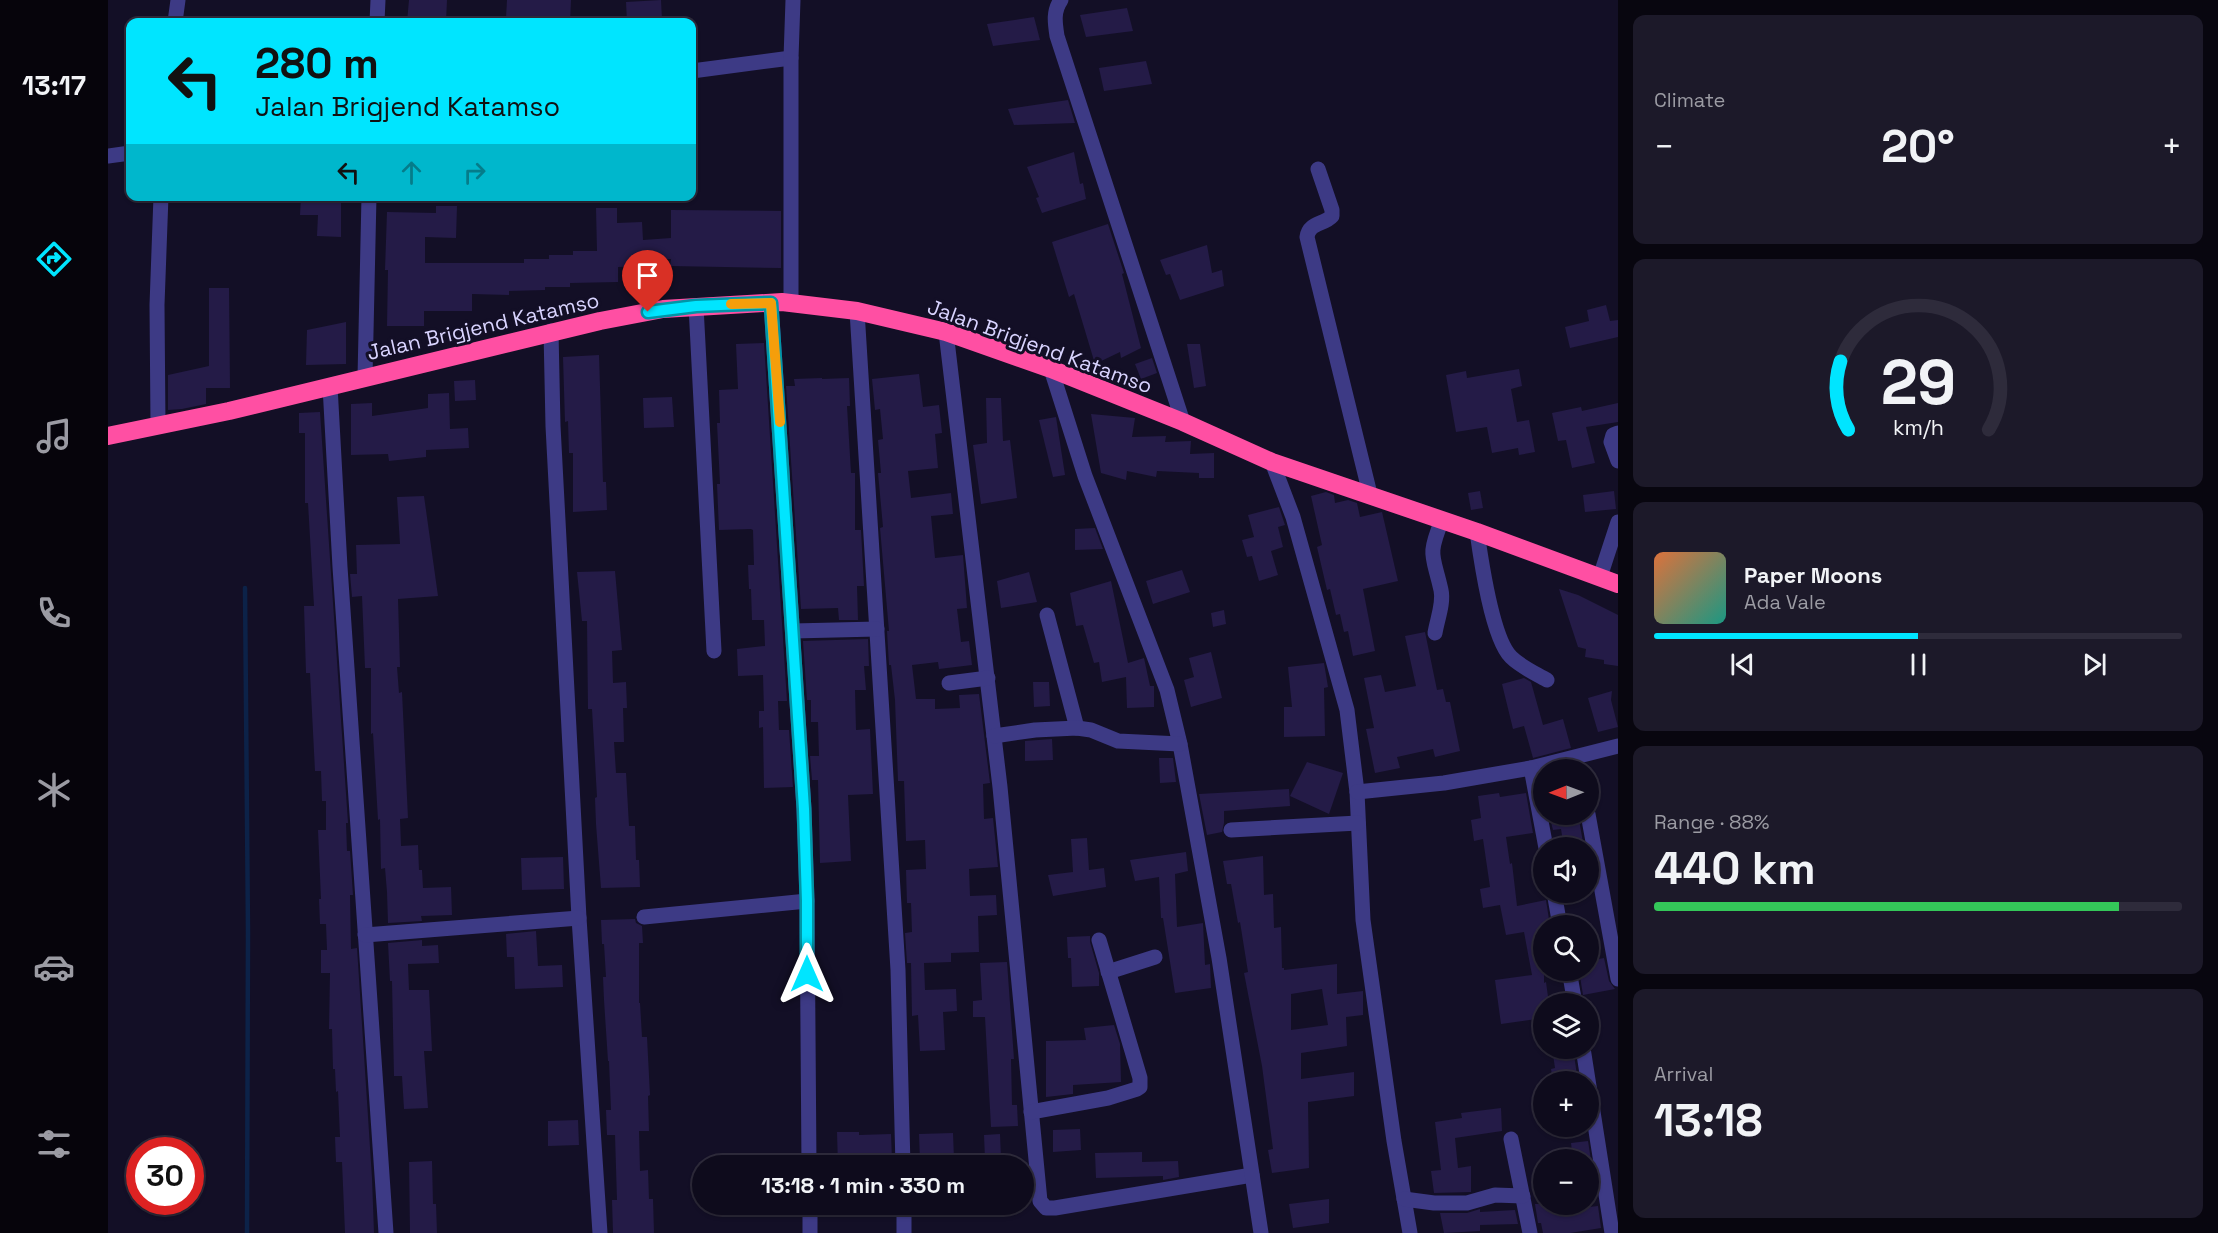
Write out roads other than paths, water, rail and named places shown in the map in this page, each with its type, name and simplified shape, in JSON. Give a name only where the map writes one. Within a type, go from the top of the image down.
[{"type":"highway","name":"Jalan Brigjend Katamso","points":[[108,436],[230,411],[551,331],[642,313],[696,306],[791,303],[857,311],[946,333],[1051,369],[1183,422],[1272,462],[1370,494],[1618,584]]},
{"type":"street","points":[[176,18],[178,0]]},
{"type":"street","points":[[377,18],[378,0]]},
{"type":"street","points":[[791,303],[790,58],[792,0]]},
{"type":"street","points":[[1061,0],[1054,22],[1057,36],[1183,422]]},
{"type":"street","points":[[696,70],[790,58]]},
{"type":"street","points":[[108,156],[126,154]]},
{"type":"street","points":[[1318,169],[1332,216],[1328,221],[1312,226],[1306,237],[1370,494]]},
{"type":"street","points":[[158,425],[157,305],[161,201]]},
{"type":"street","points":[[365,378],[369,201]]},
{"type":"street","points":[[771,303],[804,809],[809,1155]]},
{"type":"street","points":[[696,306],[714,651]]},
{"type":"street","points":[[857,311],[898,970],[903,1155]]},
{"type":"street","points":[[551,331],[553,426],[579,918],[600,1233]]},
{"type":"street","points":[[946,333],[988,678],[1040,1201],[1046,1208],[1055,1208],[1252,1175]]},
{"type":"street","points":[[1051,369],[1085,476],[1167,690],[1180,744],[1219,958],[1261,1233]]},
{"type":"street","points":[[330,386],[340,567],[386,1233]]},
{"type":"street","points":[[1618,433],[1613,435],[1611,442],[1618,461]]},
{"type":"street","points":[[1272,462],[1293,517],[1339,680],[1350,732],[1357,792],[1363,920],[1410,1233]]},
{"type":"street","points":[[1435,633],[1441,591],[1431,552],[1442,520]]},
{"type":"street","points":[[1600,577],[1618,522]]},
{"type":"street","points":[[1477,532],[1486,589],[1503,645],[1510,656],[1521,665],[1547,680]]},
{"type":"street","points":[[1047,615],[1077,728]]},
{"type":"street","points":[[793,632],[877,629]]},
{"type":"street","points":[[949,683],[988,678]]},
{"type":"street","points":[[994,736],[1035,730],[1077,728],[1091,730],[1118,741],[1180,744]]},
{"type":"street","points":[[1588,759],[1618,746]]},
{"type":"street","points":[[1357,792],[1444,783],[1531,768],[1544,837]]},
{"type":"street","points":[[1231,830],[1358,823]]},
{"type":"street","points":[[1590,825],[1618,979]]},
{"type":"street","points":[[644,917],[807,901]]},
{"type":"street","points":[[365,935],[579,918]]},
{"type":"street","points":[[1031,1112],[1108,1098],[1140,1087],[1140,1078],[1099,940]]},
{"type":"street","points":[[1108,972],[1155,957]]},
{"type":"street","points":[[1585,1059],[1612,1233]]},
{"type":"street","points":[[1511,1139],[1530,1233]]},
{"type":"street","points":[[1404,1199],[1434,1203],[1467,1203],[1495,1194],[1523,1196]]},
{"type":"street","points":[[810,1215],[810,1233]]},
{"type":"street","points":[[904,1215],[904,1233]]},
{"type":"waterway","points":[[245,588],[248,932],[247,1233]]}]
